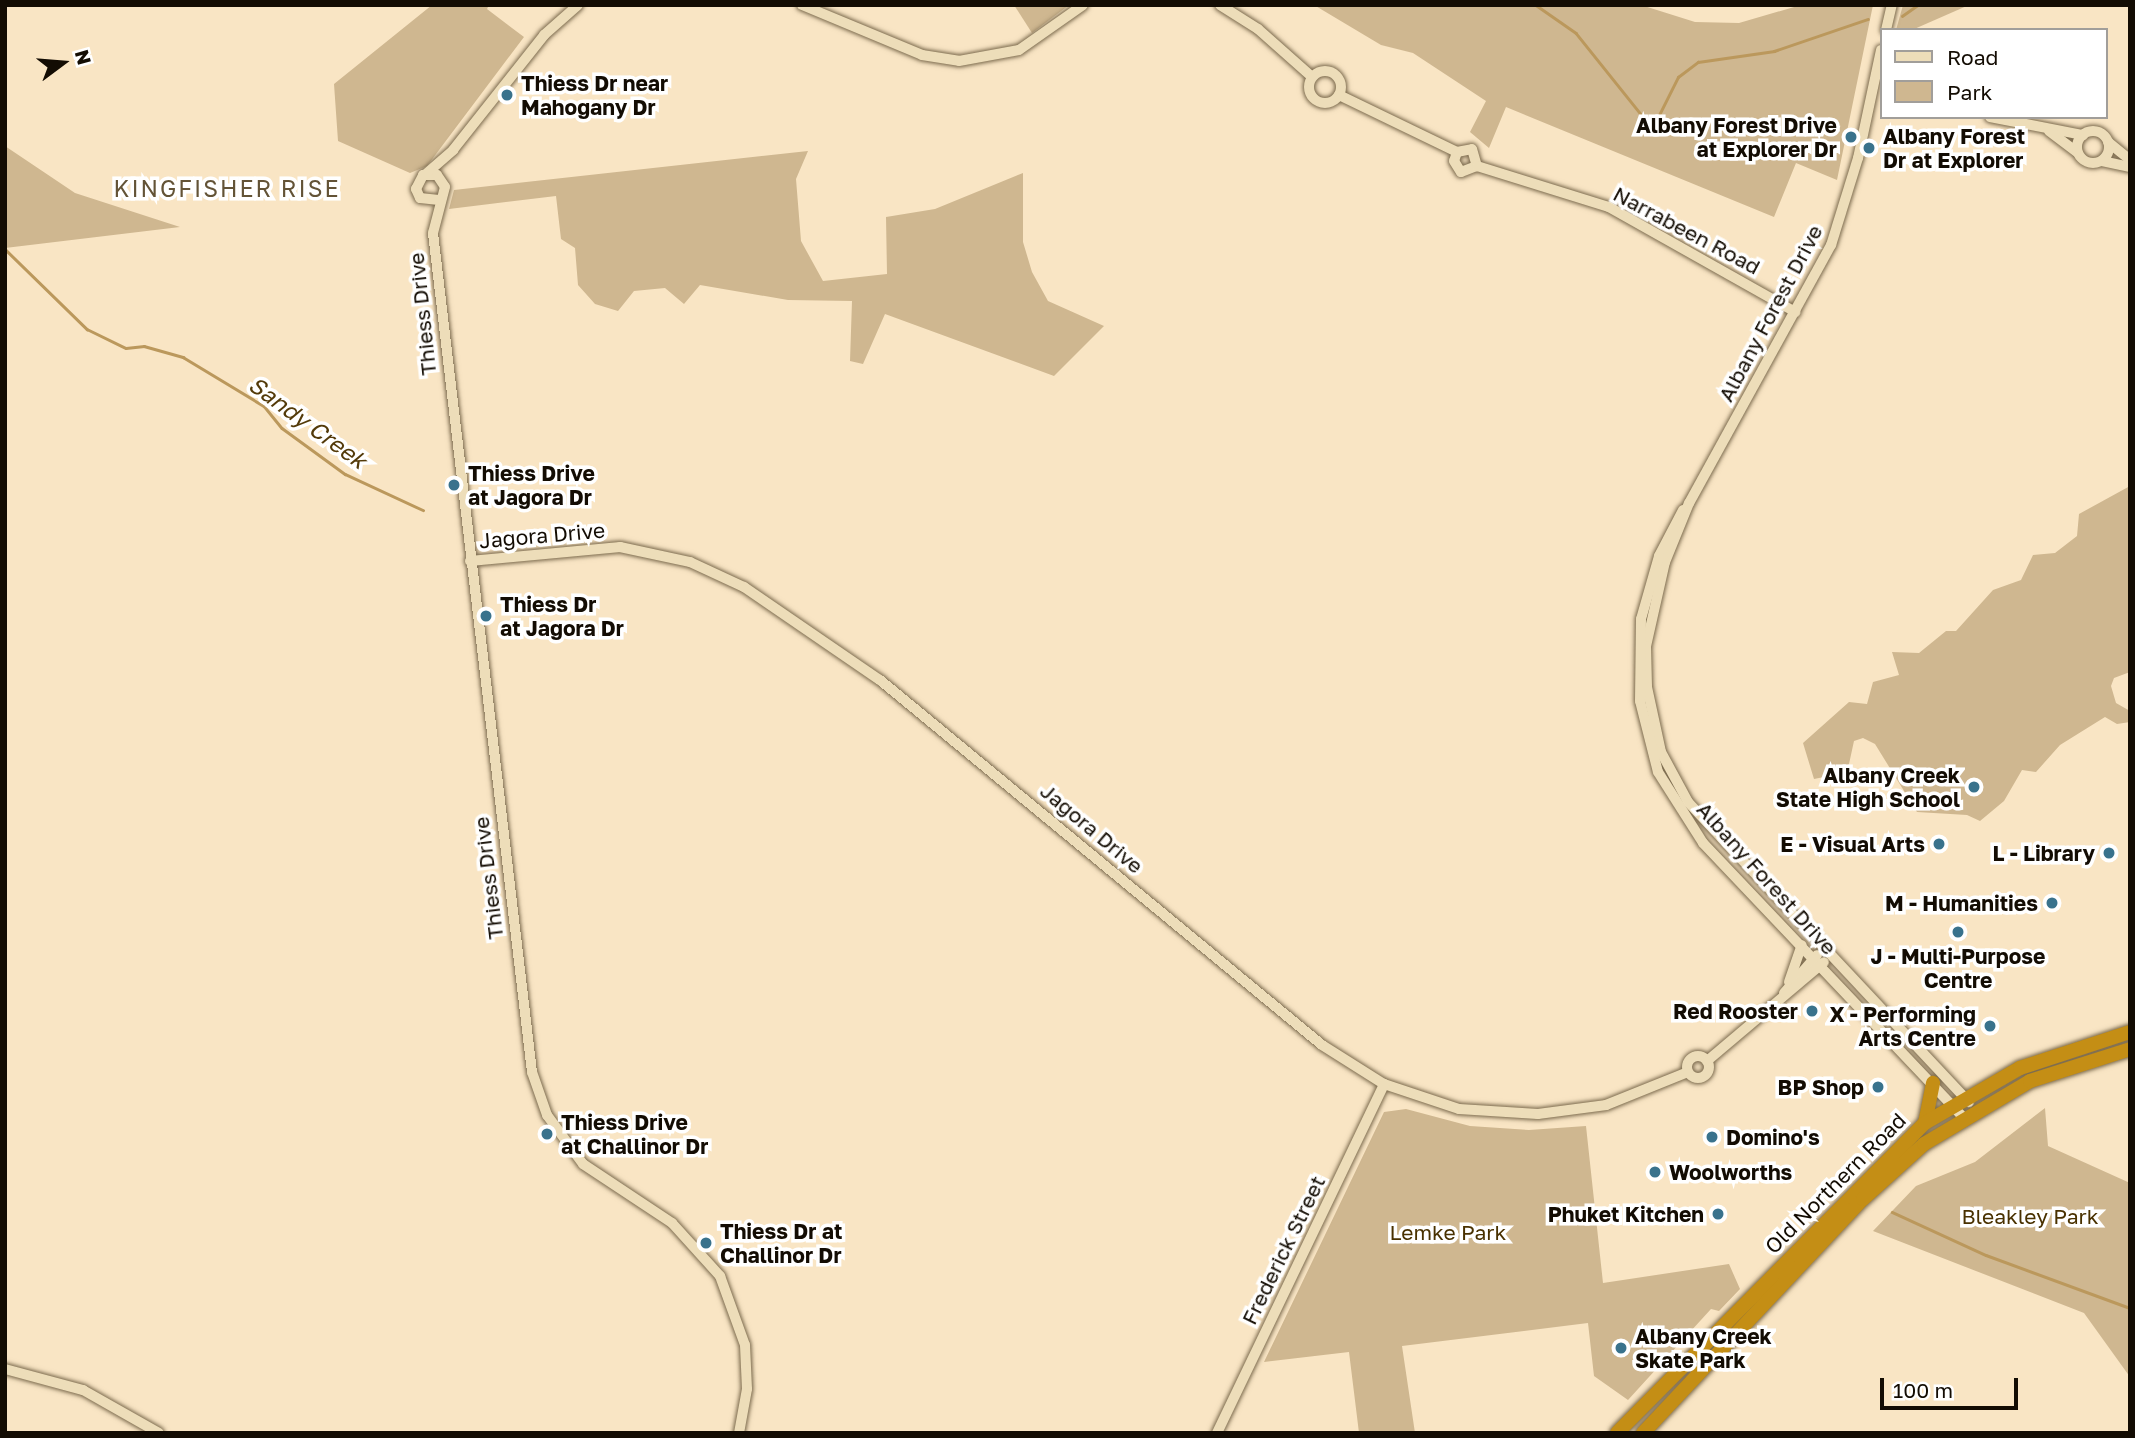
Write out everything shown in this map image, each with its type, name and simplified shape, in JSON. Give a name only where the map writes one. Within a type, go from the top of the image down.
[{"type":"highway","name":"Old Northern Road","points":[[1617,1433],[1925,1123],[1965,1097],[2047,1056],[2130,1032]]},
{"type":"highway","name":"Old Northern Road","points":[[1643,1433],[1863,1199],[1969,1114],[2047,1074],[2130,1049]]},
{"type":"highway","points":[[1925,1123],[1933,1083]]},
{"type":"street","points":[[433,233],[416,184],[453,150],[544,35],[578,5]]},
{"type":"street","points":[[802,5],[922,55],[959,61],[1019,50],[1080,8]]},
{"type":"street","points":[[1220,5],[1258,29],[1311,77]]},
{"type":"street","points":[[1886,28],[1892,5]]},
{"type":"street","name":"Albany Forest Drive","points":[[1880,60],[1877,92],[1836,230],[1795,312],[1689,503],[1653,601],[1646,646],[1647,687],[1661,752],[1688,802],[1965,1097],[1969,1114]]},
{"type":"street","points":[[1311,77],[1320,71],[1335,74],[1339,95]]},
{"type":"street","points":[[1311,77],[1310,92],[1316,101],[1326,103],[1339,95]]},
{"type":"street","points":[[1339,95],[1457,152],[1472,149],[1477,166],[1461,172],[1454,161],[1457,152]]},
{"type":"street","points":[[1998,119],[2049,131],[2083,135],[2099,132],[2130,160]]},
{"type":"street","points":[[2049,131],[2090,163],[2102,161],[2130,167]]},
{"type":"street","points":[[2078,153],[2083,135]]},
{"type":"street","points":[[2102,161],[2108,142]]},
{"type":"street","points":[[441,178],[453,150]]},
{"type":"street","name":"Narrabeen Road","points":[[1477,166],[1609,207],[1795,312]]},
{"type":"street","points":[[427,173],[441,178],[445,187],[439,200],[433,233]]},
{"type":"street","points":[[420,198],[439,200]]},
{"type":"street","name":"Thiess Drive","points":[[433,233],[470,561],[536,1087],[554,1128],[583,1164],[672,1223],[719,1276],[738,1316],[747,1359],[739,1433]]},
{"type":"street","name":"Albany Forest Drive","points":[[1689,503],[1673,522],[1659,556],[1641,619],[1638,673],[1648,745],[1670,798],[1703,844],[1952,1105],[1969,1114]]},
{"type":"street","name":"Jagora Drive","points":[[470,561],[620,547],[690,562],[744,587],[880,680],[1322,1045],[1384,1084],[1460,1109],[1538,1114],[1606,1105],[1688,1072],[1702,1077],[1707,1061],[1786,988]]},
{"type":"street","points":[[1786,988],[1801,945]]},
{"type":"street","points":[[1786,988],[1827,951]]},
{"type":"street","name":"Frederick Street","points":[[1217,1433],[1384,1084]]},
{"type":"street","points":[[5,1369],[83,1390],[159,1433]]},
{"type":"green space","points":[[432,5],[489,5],[487,9],[524,37],[427,166],[410,173],[338,141],[334,84]]},
{"type":"green space","points":[[1014,5],[1069,5],[1032,33]]},
{"type":"green space","points":[[1314,5],[1641,5],[1695,22],[1739,23],[1801,5],[1873,5],[1837,180],[1796,163],[1774,217],[1506,107],[1489,148],[1470,132],[1486,101],[1413,53],[1381,45]]},
{"type":"green space","points":[[1903,5],[1969,5],[1917,28],[1897,28]]},
{"type":"green space","points":[[5,146],[75,193],[180,227],[5,248]]},
{"type":"green space","points":[[808,151],[796,179],[801,241],[823,281],[887,274],[886,217],[935,209],[1023,173],[1023,242],[1032,272],[1048,301],[1104,326],[1054,376],[885,314],[863,364],[850,361],[852,301],[788,300],[700,285],[684,304],[665,288],[634,291],[618,311],[595,304],[578,285],[575,248],[561,239],[556,196],[449,209],[454,190]]},
{"type":"green space","points":[[2130,486],[2130,672],[2114,678],[2111,686],[2116,703],[2130,711],[2130,722],[2117,724],[2105,717],[2060,745],[2036,772],[2022,770],[2004,801],[1980,821],[1967,815],[1917,812],[1875,744],[1863,738],[1854,741],[1849,764],[1839,774],[1814,779],[1803,743],[1849,702],[1867,704],[1873,682],[1899,675],[1892,652],[1919,653],[1946,631],[1956,631],[1993,590],[2021,580],[2033,555],[2055,553],[2077,536],[2079,514]]},
{"type":"green space","name":"Bleakley Park","points":[[2045,1108],[2048,1146],[2130,1183],[2130,1377],[2084,1313],[1873,1231],[1916,1186],[1975,1162]]},
{"type":"green space","name":"Lemke Park","points":[[1406,1109],[1470,1126],[1529,1130],[1586,1126],[1603,1283],[1729,1264],[1740,1289],[1719,1311],[1711,1309],[1628,1400],[1594,1376],[1588,1323],[1402,1346],[1415,1433],[1359,1433],[1349,1352],[1264,1362],[1384,1112]]},
{"type":"waterway","points":[[1536,5],[1576,33],[1644,118],[1656,121],[1678,77],[1698,62],[1774,51],[1868,19]]},
{"type":"waterway","points":[[1902,16],[1918,5]]},
{"type":"waterway","name":"Sandy Creek","points":[[5,249],[87,329],[126,348],[144,346],[183,357],[264,406],[282,428],[345,474],[423,510]]},
{"type":"waterway","name":"Sandy Creek","points":[[1892,1212],[1986,1255],[2130,1308]]},
{"type":"place","name":"Thiess Dr near Mahogany Dr","points":[[507,95]]},
{"type":"place","name":"Albany Forest Drive at Explorer Dr","points":[[1851,137]]},
{"type":"place","name":"Albany Forest Dr at Explorer","points":[[1869,148]]},
{"type":"place","name":"Thiess Drive at Jagora Dr","points":[[454,485]]},
{"type":"place","name":"Thiess Dr at Jagora Dr","points":[[486,616]]},
{"type":"place","name":"Albany Creek State High School","points":[[1974,787]]},
{"type":"place","name":"E - Visual Arts","points":[[1939,844]]},
{"type":"place","name":"L - Library","points":[[2109,853]]},
{"type":"place","name":"M - Humanities","points":[[2052,903]]},
{"type":"place","name":"J - Multi-Purpose Centre","points":[[1958,932]]},
{"type":"place","name":"Red Rooster","points":[[1812,1011]]},
{"type":"place","name":"X - Performing Arts Centre","points":[[1990,1026]]},
{"type":"place","name":"BP Shop","points":[[1878,1087]]},
{"type":"place","name":"Thiess Drive at Challinor Dr","points":[[547,1134]]},
{"type":"place","name":"Domino's","points":[[1712,1137]]},
{"type":"place","name":"Woolworths","points":[[1655,1172]]},
{"type":"place","name":"Phuket Kitchen","points":[[1718,1214]]},
{"type":"place","name":"Thiess Dr at Challinor Dr","points":[[706,1243]]},
{"type":"place","name":"Albany Creek Skate Park","points":[[1621,1348]]},
{"type":"district","name":"KINGFISHER RISE","points":[[227,188]]}]
